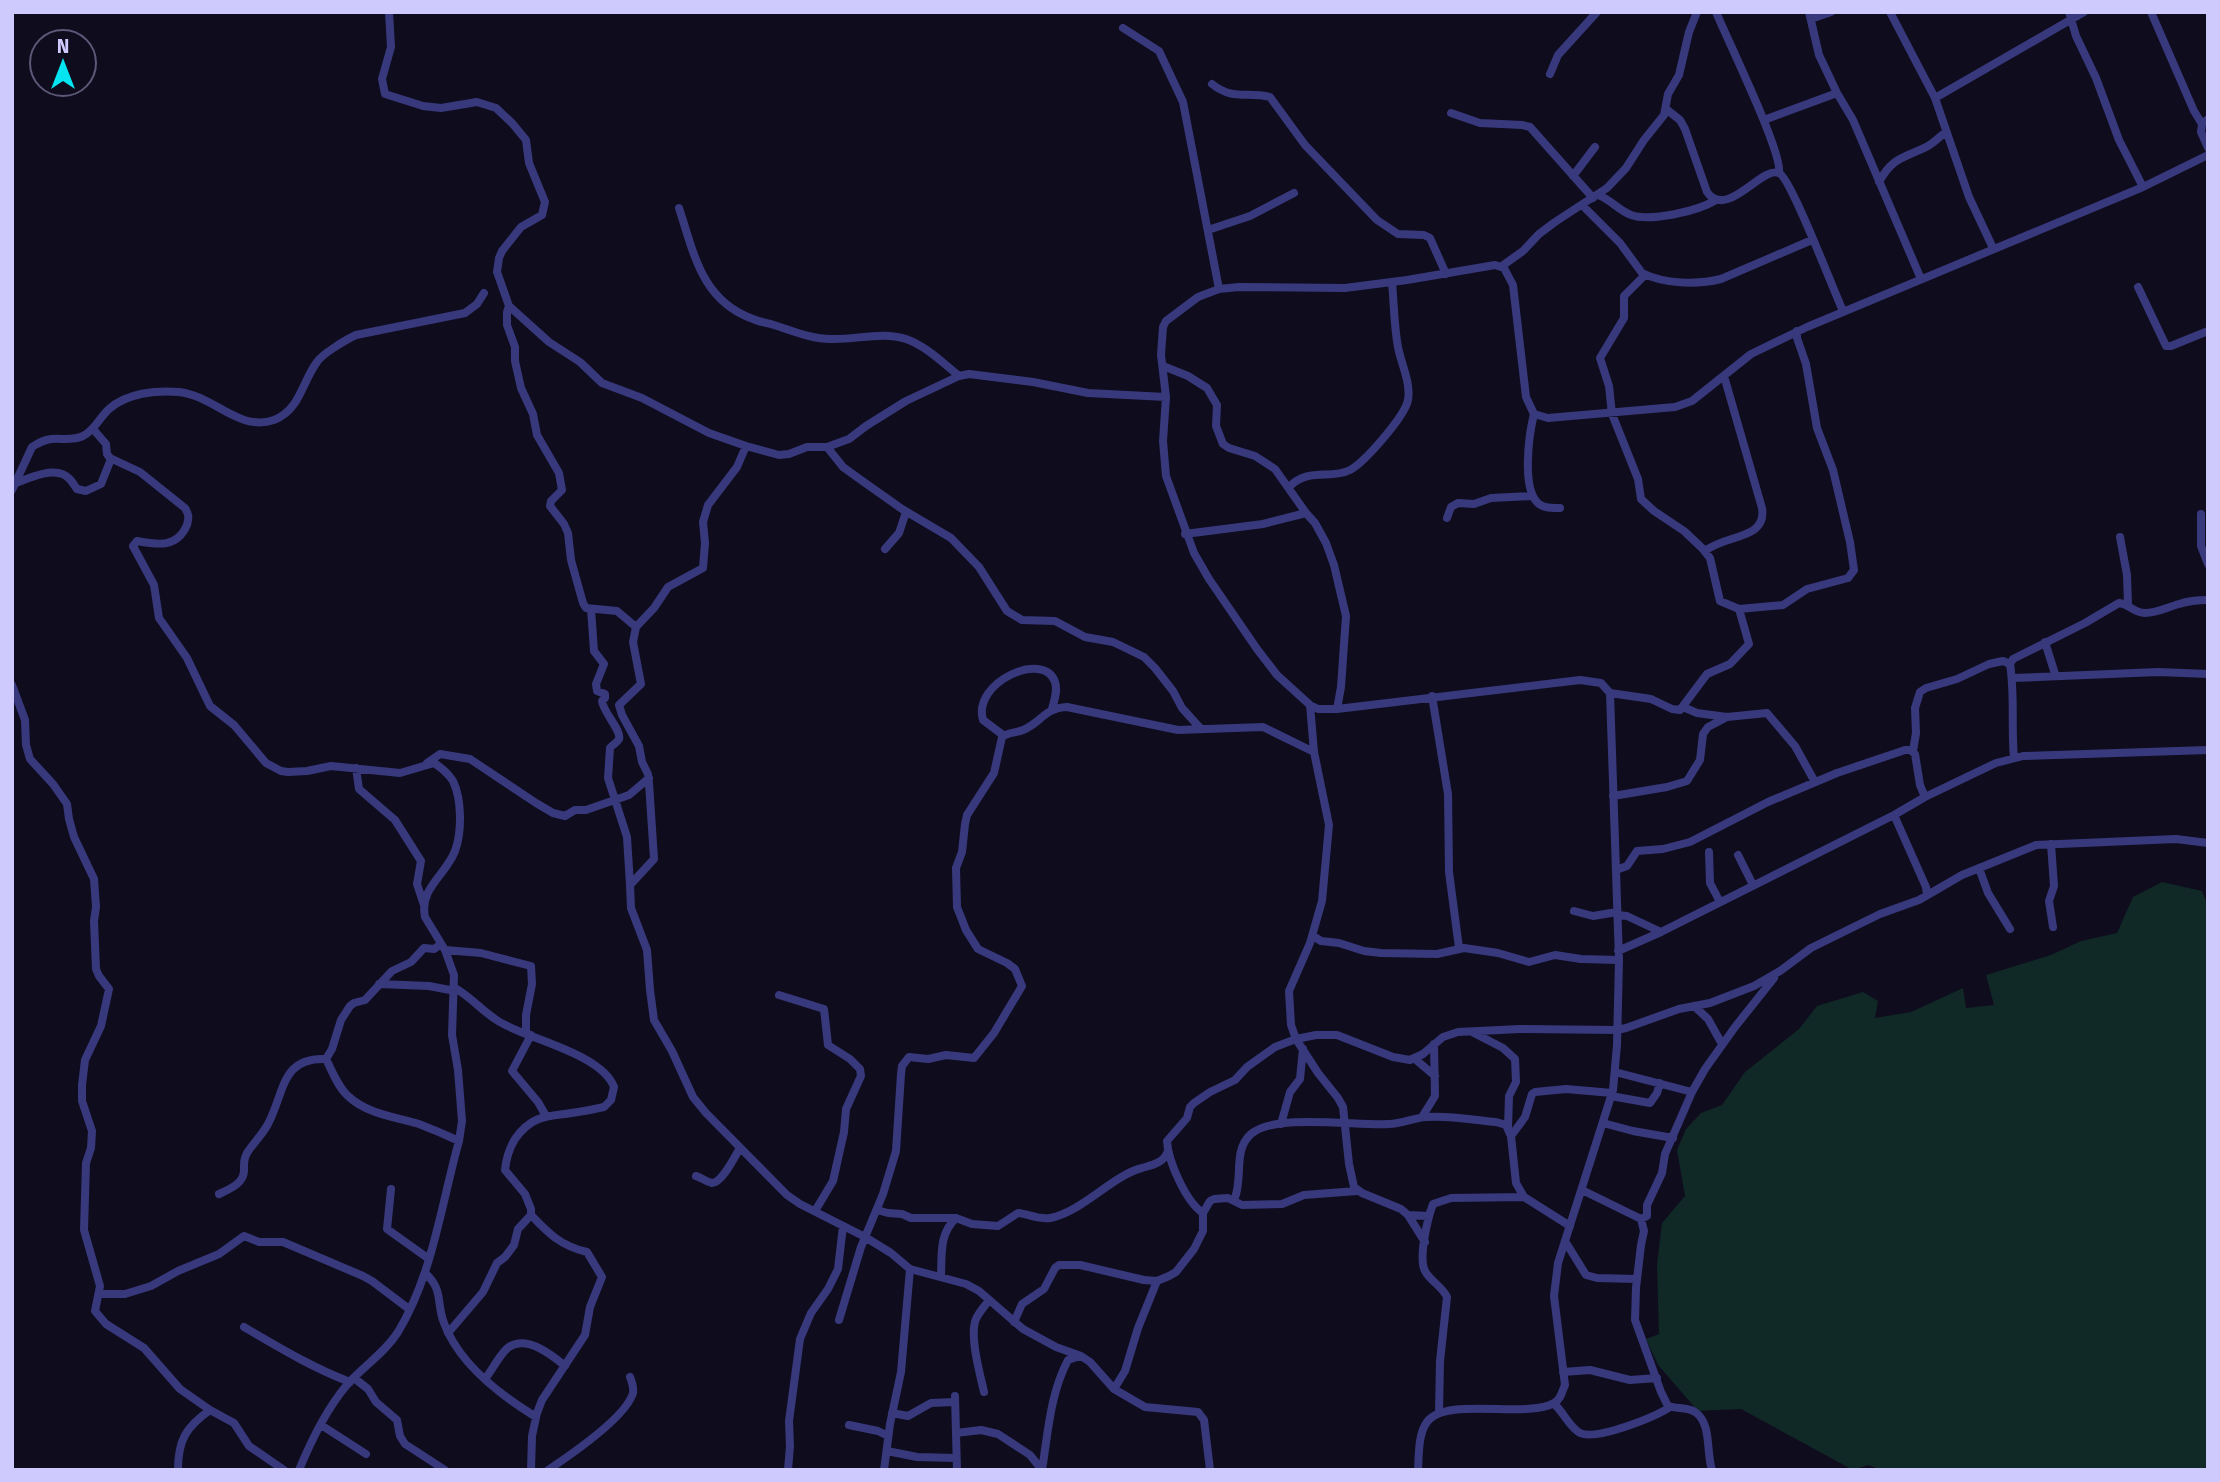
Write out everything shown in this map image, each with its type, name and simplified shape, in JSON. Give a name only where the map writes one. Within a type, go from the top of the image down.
[{"type":"street","points":[[389,12],[391,47],[382,79],[385,94],[423,106],[441,108],[478,102],[487,104],[505,116],[526,140],[529,163],[545,202],[544,208],[542,215],[517,232],[499,258],[497,272],[509,306],[549,342],[580,362],[602,383],[632,394],[709,433],[779,455],[807,447],[828,447],[842,443],[895,407],[959,376],[969,374],[1033,382],[1100,395],[1166,397]]},
{"type":"street","points":[[1550,74],[1558,55],[1597,12]]},
{"type":"street","points":[[1698,12],[1689,32],[1679,75],[1668,94],[1664,115],[1626,169],[1608,188],[1539,234],[1523,251],[1502,266],[1477,267],[1345,288],[1219,289],[1198,297],[1166,321],[1162,334],[1166,397],[1163,442],[1166,475],[1185,534],[1209,579],[1278,675],[1310,705],[1318,709],[1580,680],[1601,683],[1610,693],[1651,699],[1678,710],[1683,708],[1707,674],[1730,664],[1747,647],[1749,639],[1739,609]]},
{"type":"street","points":[[1716,12],[1764,120],[1780,163],[1779,173]]},
{"type":"street","points":[[1831,12],[1810,16],[1819,55],[1853,120],[1921,279]]},
{"type":"street","points":[[1890,12],[1935,98],[1969,197],[1993,248]]},
{"type":"street","points":[[1935,98],[2070,15],[2084,12]]},
{"type":"street","points":[[2151,12],[2194,111],[2205,122],[2201,132],[2208,148]]},
{"type":"street","points":[[2070,15],[2119,140],[2143,187]]},
{"type":"street","points":[[1123,28],[1159,51],[1180,95],[1219,289]]},
{"type":"street","points":[[1212,85],[1223,93],[1270,96],[1305,145],[1377,220],[1398,234],[1424,235],[1430,238],[1446,274]]},
{"type":"street","points":[[1764,120],[1837,93]]},
{"type":"street","points":[[1666,108],[1685,129],[1707,192],[1716,200]]},
{"type":"street","points":[[1451,113],[1480,123],[1530,127],[1595,197],[1610,200],[1626,213],[1641,217],[1686,212],[1740,193],[1771,174],[1779,173],[1790,189],[1843,311]]},
{"type":"street","points":[[1879,182],[1885,170],[1896,159],[1930,145],[1946,132]]},
{"type":"street","points":[[1573,176],[1595,147]]},
{"type":"street","points":[[1534,414],[1548,418],[1654,410],[1684,405],[1751,354],[1797,331],[2143,187],[2208,155]]},
{"type":"street","points":[[1208,230],[1250,216],[1294,193]]},
{"type":"street","points":[[1582,205],[1620,243],[1645,275],[1688,282],[1721,279],[1812,240]]},
{"type":"street","points":[[680,208],[694,254],[707,284],[717,296],[736,310],[752,319],[815,338],[902,338],[925,349],[959,376]]},
{"type":"street","points":[[1502,266],[1513,285],[1526,397],[1534,414],[1528,442],[1530,486],[1533,496],[1542,506],[1560,508]]},
{"type":"street","points":[[1645,275],[1624,296],[1623,318],[1600,358],[1609,386],[1612,414],[1638,479],[1641,499],[1684,531],[1705,551],[1710,558],[1720,601],[1739,609],[1783,605],[1807,589],[1848,578],[1854,570],[1833,470],[1817,428],[1811,387],[1797,331]]},
{"type":"street","points":[[1289,487],[1304,477],[1321,473],[1339,474],[1356,466],[1374,448],[1406,405],[1408,387],[1397,345],[1392,282]]},
{"type":"street","points":[[2138,287],[2166,346],[2208,331]]},
{"type":"street","points":[[14,487],[32,447],[53,439],[80,437],[93,429],[109,409],[123,400],[145,393],[189,394],[203,398],[243,421],[260,423],[275,419],[286,414],[297,402],[308,377],[323,355],[349,338],[465,313],[477,304],[484,293]]},
{"type":"street","points":[[509,306],[506,312],[507,325],[515,347],[521,388],[534,414],[537,435],[559,473],[562,490],[551,501],[550,506],[568,533],[571,560],[581,596],[586,608],[617,611],[636,627]]},
{"type":"street","points":[[1163,366],[1199,382],[1211,394],[1217,405],[1217,431],[1223,444],[1229,449],[1255,456],[1271,465],[1315,523],[1332,556],[1346,616],[1337,709]]},
{"type":"street","points":[[1705,551],[1719,542],[1758,528],[1763,517],[1724,376]]},
{"type":"street","points":[[93,429],[106,444],[107,454],[111,459],[139,472],[188,513],[184,531],[175,541],[162,544],[137,541],[134,546],[154,585],[159,618],[187,658],[210,706],[234,724],[266,763],[281,771],[307,771],[325,766],[400,773],[427,764],[439,754],[468,758],[536,803],[563,816],[629,795],[649,778]]},
{"type":"street","points":[[630,885],[654,859],[649,778],[639,746],[619,705],[641,684],[633,642],[636,627],[654,608],[668,587],[703,568],[703,522],[708,505],[737,467],[746,446]]},
{"type":"street","points":[[828,447],[843,467],[906,512],[951,537],[979,567],[1001,605],[1015,617],[1022,620],[1055,621],[1085,637],[1119,644],[1148,660],[1175,694],[1182,708],[1202,729]]},
{"type":"street","points":[[14,487],[33,476],[56,473],[65,475],[77,489],[86,491],[102,484],[111,459]]},
{"type":"street","points":[[1447,518],[1451,507],[1458,503],[1474,504],[1491,498],[1533,496]]},
{"type":"street","points":[[885,549],[899,533],[906,512]]},
{"type":"street","points":[[1185,534],[1264,524],[1306,513]]},
{"type":"street","points":[[2201,514],[2202,546],[2208,564]]},
{"type":"street","points":[[2120,537],[2127,575],[2128,606]]},
{"type":"street","points":[[2010,664],[2014,659],[2119,603],[2143,613],[2182,603],[2208,600]]},
{"type":"street","points":[[591,609],[594,651],[604,666],[598,678],[597,691],[606,695],[603,708],[619,736],[610,747],[608,772],[627,837],[632,913],[641,929],[647,950],[654,1020],[693,1097],[713,1121],[788,1195],[865,1237],[911,1269],[966,1284],[1014,1322],[1056,1347],[1082,1356],[1114,1389],[1145,1407],[1198,1412],[1204,1420],[1210,1470]]},
{"type":"street","points":[[2045,642],[2055,674]]},
{"type":"street","points":[[1925,797],[1920,785],[1917,758],[1913,751],[1916,733],[1915,708],[1920,692],[1989,664],[2010,664]]},
{"type":"street","points":[[2010,664],[2013,678],[2011,718],[2014,758]]},
{"type":"street","points":[[1052,709],[1055,680],[1040,670],[1029,669],[1011,673],[995,685],[981,706],[983,720],[1003,735],[1025,730],[1052,709],[1067,707],[1178,730],[1263,727],[1314,752]]},
{"type":"street","points":[[2013,678],[2055,674],[2208,674]]},
{"type":"street","points":[[12,685],[25,720],[30,759],[67,804],[74,837],[94,879],[96,970],[109,989],[101,1026],[85,1060],[82,1085],[82,1101],[92,1131],[91,1148],[86,1163],[84,1230],[100,1286],[95,1309],[106,1324],[144,1348],[180,1389],[234,1423],[250,1446],[284,1470]]},
{"type":"street","points":[[1418,1470],[1424,1424],[1432,1416],[1460,1410],[1540,1408],[1554,1404],[1560,1398],[1564,1385],[1554,1296],[1558,1263],[1612,1094],[1615,1072],[1619,1002],[1610,693]]},
{"type":"street","points":[[1432,696],[1448,793],[1449,872],[1459,948]]},
{"type":"street","points":[[1310,705],[1314,752],[1329,825],[1322,901],[1313,936],[1289,991],[1290,1015],[1296,1039],[1343,1107],[1350,1173],[1357,1191]]},
{"type":"street","points":[[1683,708],[1727,717],[1767,713],[1795,746],[1815,782]]},
{"type":"street","points":[[1613,796],[1686,781],[1700,760],[1703,734],[1708,727],[1727,717]]},
{"type":"street","points":[[839,1320],[896,1151],[901,1074],[905,1061],[909,1057],[928,1059],[947,1055],[974,1058],[994,1033],[1021,986],[1015,969],[978,949],[966,930],[957,907],[955,876],[962,852],[967,815],[994,773],[1003,735]]},
{"type":"street","points":[[1616,870],[1627,866],[1637,851],[1663,849],[1696,839],[1768,802],[1815,782],[1905,750],[1913,751]]},
{"type":"street","points":[[1313,936],[1321,941],[1381,953],[1437,954],[1459,948],[1490,951],[1529,962],[1555,955],[1581,959],[1618,955],[1996,763],[2023,756],[2208,750]]},
{"type":"street","points":[[424,905],[430,886],[440,876],[456,850],[459,816],[454,782],[434,763],[427,764]]},
{"type":"street","points":[[299,1470],[336,1399],[397,1334],[409,1309],[429,1259],[462,1121],[457,1055],[452,1035],[454,975],[443,947],[425,918],[417,884],[421,860],[394,820],[360,791],[356,768]]},
{"type":"street","points":[[1894,815],[1926,887],[1927,895]]},
{"type":"street","points":[[1203,1213],[1190,1200],[1168,1151],[1167,1141],[1187,1118],[1191,1105],[1240,1076],[1247,1067],[1275,1047],[1296,1039],[1337,1035],[1405,1060],[1415,1059],[1450,1034],[1520,1029],[1617,1030],[1679,1009],[1710,1003],[1754,986],[1811,948],[1927,895],[1948,882],[2036,845],[2176,839],[2208,843]]},
{"type":"street","points":[[2051,844],[2054,886],[2049,901],[2053,926]]},
{"type":"street","points":[[1709,852],[1710,883],[1720,902]]},
{"type":"street","points":[[1738,855],[1754,885]]},
{"type":"street","points":[[1979,868],[1988,892],[2010,929]]},
{"type":"street","points":[[1574,911],[1593,916],[1617,913],[1661,932]]},
{"type":"street","points":[[326,1059],[341,1020],[350,1006],[365,1000],[392,971],[411,962],[425,948],[443,947],[500,956],[531,966],[532,993],[526,1015],[529,1035],[512,1071],[546,1116]]},
{"type":"street","points":[[1641,1219],[1647,1216],[1647,1205],[1662,1173],[1665,1154],[1692,1092],[1722,1044],[1780,971]]},
{"type":"street","points":[[379,984],[455,989],[469,996],[498,1021],[579,1056],[603,1074],[614,1087],[611,1100],[604,1107],[546,1116],[522,1128],[512,1144],[505,1170],[525,1194],[531,1215],[518,1229],[514,1245],[497,1263],[483,1292],[448,1333]]},
{"type":"street","points":[[779,995],[824,1009],[828,1045],[860,1069],[861,1076],[846,1109],[844,1132],[833,1181],[816,1211]]},
{"type":"street","points":[[1694,1006],[1706,1017],[1722,1044]]},
{"type":"street","points":[[1471,1032],[1503,1048],[1516,1059],[1516,1082],[1509,1096],[1516,1183],[1524,1197],[1570,1226]]},
{"type":"street","points":[[1422,1117],[1433,1101],[1434,1044]]},
{"type":"street","points":[[1281,1124],[1290,1092],[1300,1079],[1303,1049]]},
{"type":"street","points":[[219,1194],[237,1185],[245,1173],[243,1163],[246,1155],[265,1130],[287,1078],[297,1064],[306,1059],[326,1059]]},
{"type":"street","points":[[326,1059],[348,1097],[379,1114],[417,1124],[459,1141]]},
{"type":"street","points":[[1415,1059],[1435,1076]]},
{"type":"street","points":[[1615,1072],[1692,1092]]},
{"type":"street","points":[[1510,1132],[1524,1117],[1535,1092],[1566,1089],[1612,1094],[1650,1103],[1660,1083]]},
{"type":"street","points":[[1234,1200],[1239,1186],[1242,1146],[1252,1133],[1281,1124],[1389,1124],[1409,1122],[1422,1117],[1496,1122],[1510,1132]]},
{"type":"street","points":[[1603,1123],[1673,1138]]},
{"type":"street","points":[[696,1176],[710,1182],[717,1181],[740,1148]]},
{"type":"street","points":[[877,1210],[911,1218],[956,1218],[972,1224],[998,1226],[1018,1213],[1039,1218],[1058,1216],[1139,1169],[1152,1167],[1166,1157],[1168,1151]]},
{"type":"street","points":[[391,1189],[387,1229],[429,1259]]},
{"type":"street","points":[[1582,1190],[1641,1219],[1644,1231],[1637,1279],[1635,1320],[1661,1392],[1670,1407]]},
{"type":"street","points":[[1014,1322],[1022,1304],[1044,1289],[1059,1265],[1080,1265],[1157,1281],[1176,1272],[1194,1249],[1203,1231],[1203,1213],[1214,1199],[1228,1198],[1242,1205],[1282,1204],[1304,1195],[1357,1191],[1396,1206],[1408,1215],[1424,1242]]},
{"type":"street","points":[[1439,1413],[1440,1362],[1447,1297],[1425,1273],[1422,1259],[1433,1204],[1439,1200],[1524,1197]]},
{"type":"street","points":[[531,1215],[563,1244],[587,1252],[602,1277],[590,1307],[585,1335],[542,1400],[532,1436],[531,1470]]},
{"type":"street","points":[[1408,1215],[1429,1216]]},
{"type":"street","points":[[941,1276],[943,1239],[948,1226],[956,1218]]},
{"type":"street","points":[[788,1470],[789,1421],[800,1339],[811,1313],[838,1269],[843,1226]]},
{"type":"street","points":[[100,1294],[125,1294],[151,1286],[219,1254],[244,1236],[260,1242],[284,1242],[363,1276],[409,1309]]},
{"type":"street","points":[[1565,1241],[1586,1275],[1597,1278],[1637,1279]]},
{"type":"street","points":[[884,1470],[901,1372],[911,1269]]},
{"type":"street","points":[[425,1273],[437,1287],[442,1319],[448,1333],[469,1364],[485,1380],[536,1417]]},
{"type":"street","points":[[1114,1389],[1125,1371],[1138,1328],[1157,1281]]},
{"type":"street","points":[[984,1392],[974,1326],[975,1320],[989,1300]]},
{"type":"street","points":[[244,1326],[332,1375],[352,1380],[368,1389],[376,1402],[397,1420],[400,1436],[405,1444],[445,1470]]},
{"type":"street","points":[[485,1380],[504,1352],[516,1345],[534,1346],[565,1366]]},
{"type":"street","points":[[956,1433],[981,1430],[998,1434],[1032,1457],[1042,1470],[1048,1421],[1066,1363],[1082,1356]]},
{"type":"street","points":[[1563,1372],[1590,1370],[1630,1380],[1657,1378]]},
{"type":"street","points":[[548,1470],[613,1420],[632,1395],[630,1377]]},
{"type":"street","points":[[892,1413],[908,1416],[931,1403],[955,1399],[957,1470]]},
{"type":"street","points":[[1554,1404],[1563,1411],[1578,1432],[1585,1434],[1632,1425],[1654,1417],[1670,1407],[1693,1411],[1704,1422],[1712,1470]]},
{"type":"street","points":[[178,1470],[178,1452],[184,1436],[189,1427],[210,1410]]},
{"type":"street","points":[[321,1425],[366,1454]]},
{"type":"street","points":[[849,1425],[888,1436]]},
{"type":"street","points":[[887,1451],[917,1457],[956,1458]]},
{"type":"green space","points":[[2162,882],[2202,891],[2208,906],[2208,1470],[1881,1470],[1868,1465],[1853,1470],[1741,1409],[1698,1411],[1658,1365],[1646,1339],[1659,1334],[1657,1265],[1662,1223],[1685,1196],[1677,1150],[1686,1129],[1701,1113],[1722,1105],[1745,1072],[1799,1029],[1817,1006],[1863,992],[1878,1001],[1875,1018],[1911,1012],[1963,988],[1966,1008],[1994,1005],[1986,975],[2051,955],[2081,941],[2117,933],[2133,897]]}]
